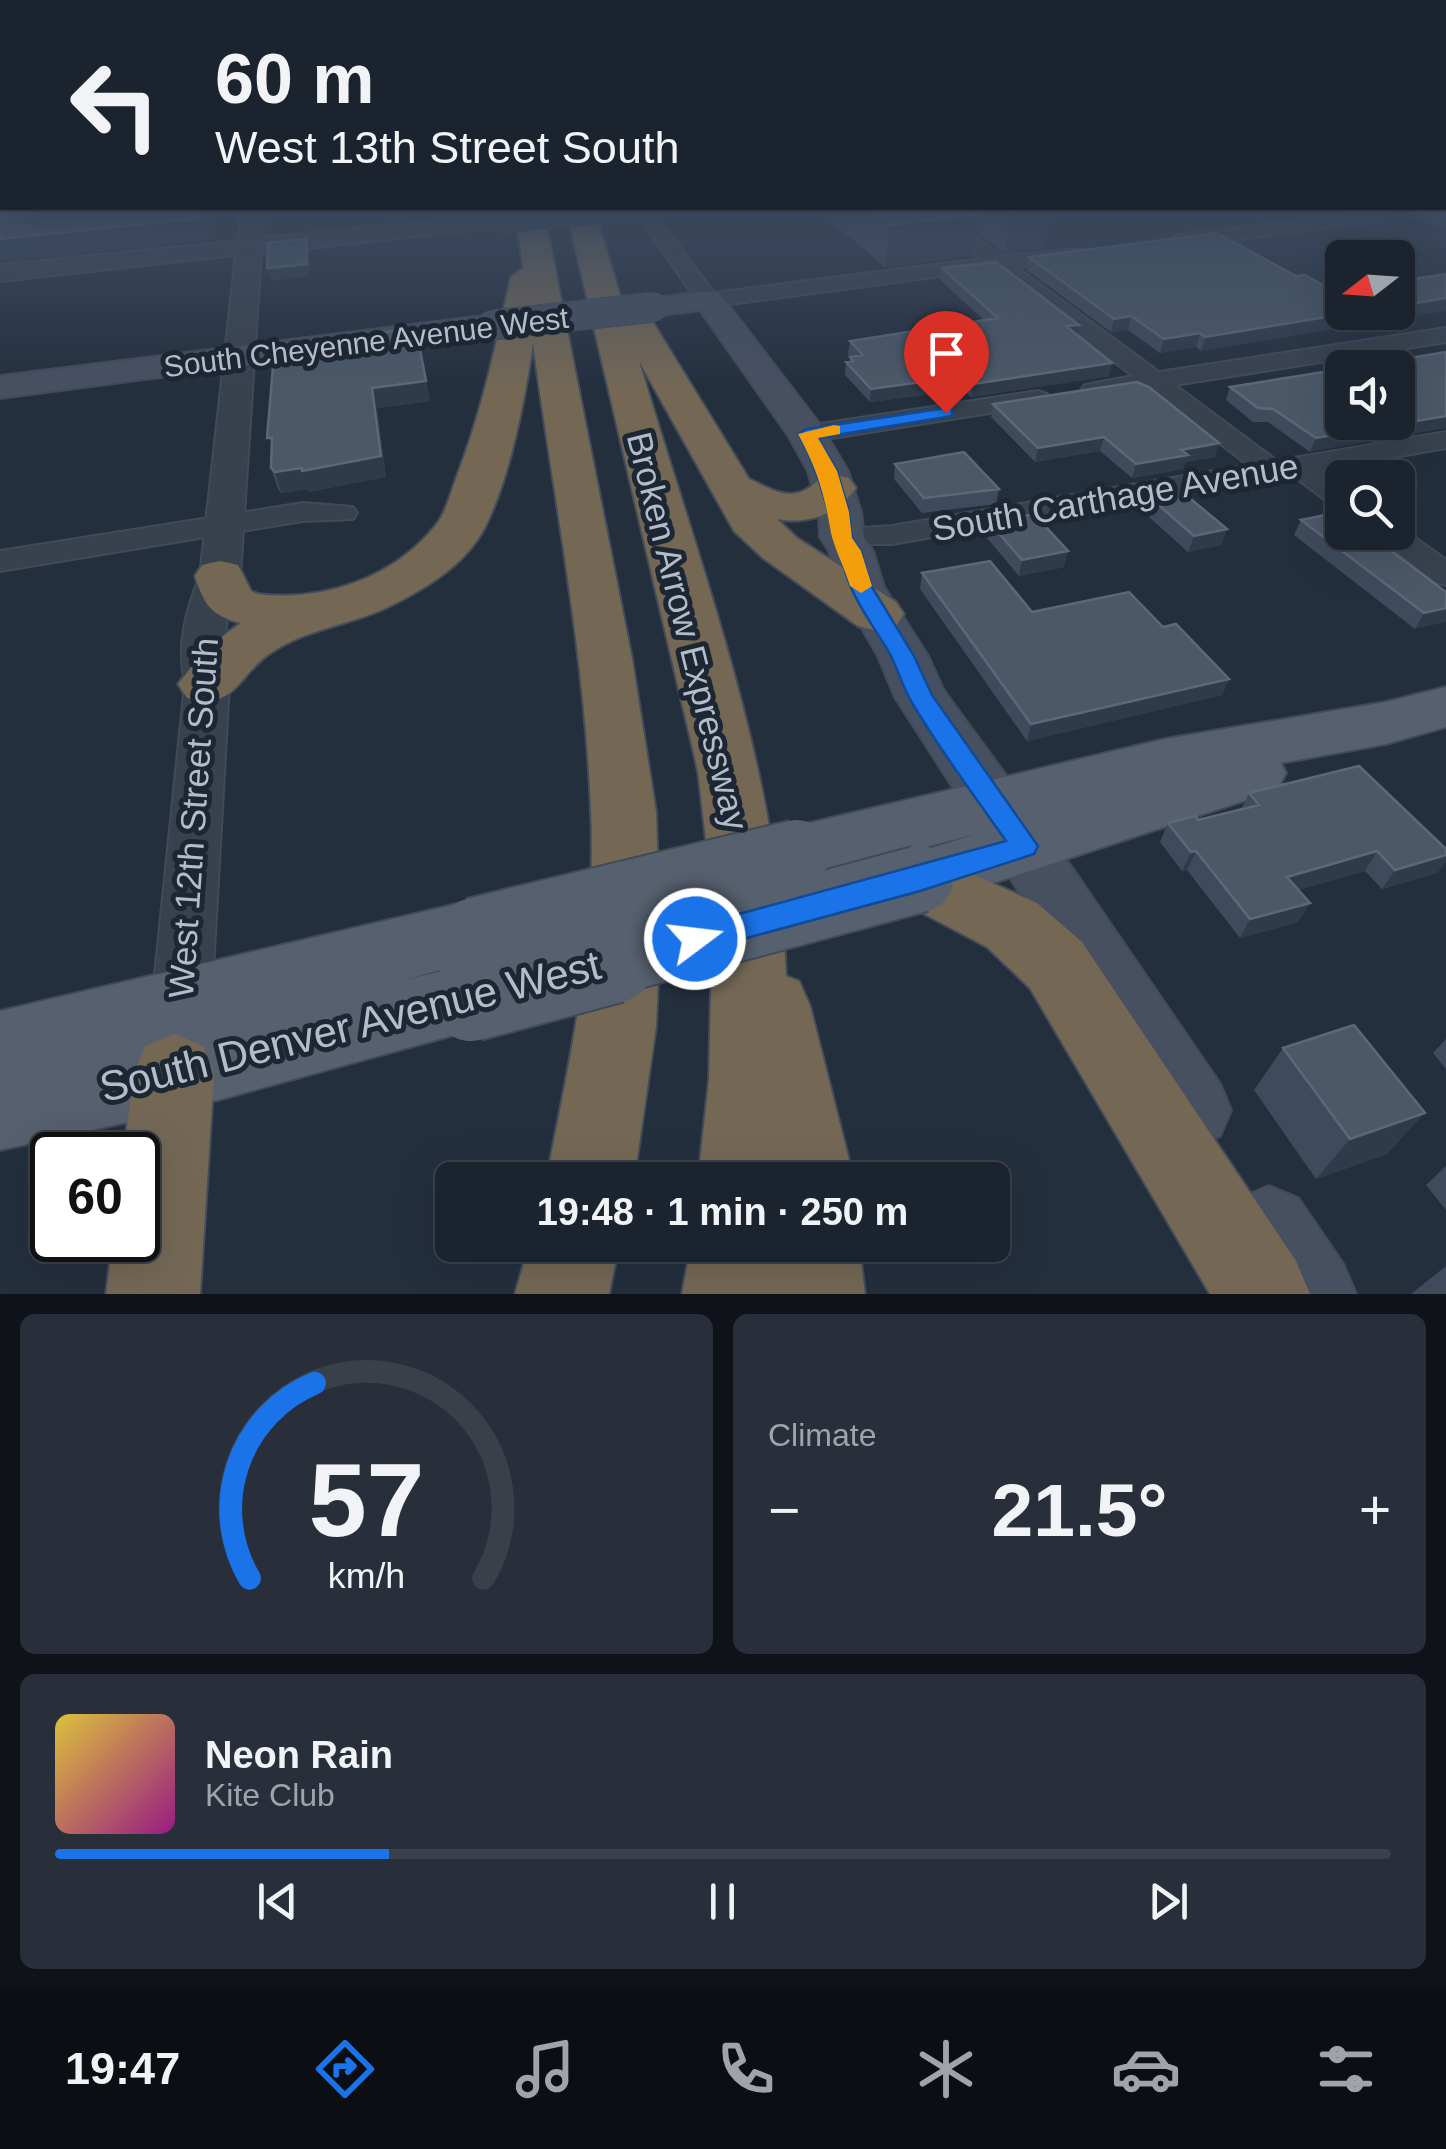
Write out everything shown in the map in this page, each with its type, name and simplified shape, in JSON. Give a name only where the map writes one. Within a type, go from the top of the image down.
[{"type":"highway","points":[[207,684],[226,661],[253,639],[313,612],[362,599],[402,580],[430,562],[461,527],[502,413],[525,266]]},
{"type":"highway","name":"Broken Arrow Expressway","points":[[539,266],[624,812],[624,934],[618,1026],[593,1162]]},
{"type":"highway","name":"Broken Arrow Expressway","points":[[616,266],[720,733],[748,900],[750,1080],[743,1162]]},
{"type":"highway","points":[[619,266],[636,326],[751,521],[766,537],[836,560],[877,614]]},
{"type":"highway","points":[[731,488],[765,503],[790,508],[815,504],[834,488]]},
{"type":"highway","points":[[221,551],[228,601],[242,608],[278,614],[313,612]]},
{"type":"highway","points":[[892,858],[1012,925],[1056,965],[1263,1294]]},
{"type":"highway","points":[[748,900],[806,1162]]},
{"type":"highway","points":[[153,1294],[178,1037]]},
{"type":"highway","points":[[562,1294],[570,1262]]},
{"type":"highway","points":[[729,1294],[734,1262]]},
{"type":"highway","points":[[815,1262],[818,1294]]},
{"type":"main road","name":"South Cheyenne Avenue West","points":[[0,386],[706,296]]},
{"type":"main road","points":[[706,296],[807,434],[834,488],[834,601],[850,629],[921,697]]},
{"type":"main road","points":[[877,614],[903,656],[921,697],[1313,1294]]},
{"type":"main road","name":"South Denver Avenue West","points":[[0,1108],[178,1037],[1008,826],[1210,790],[1386,723],[1446,707]]},
{"type":"main road","name":"South Denver Avenue West","points":[[0,1048],[178,1037]]},
{"type":"street","points":[[0,273],[61,266]]},
{"type":"street","name":"West 12th Street South","points":[[178,1037],[207,684],[201,658],[206,612],[221,551],[246,266]]},
{"type":"street","points":[[684,266],[706,296]]},
{"type":"street","name":"South Cheyenne Avenue West","points":[[706,296],[970,266]]},
{"type":"street","points":[[1005,266],[1156,380],[1284,467],[1325,490]]},
{"type":"street","points":[[807,434],[1446,335]]},
{"type":"street","name":"South Carthage Avenue","points":[[836,560],[892,536],[1446,440]]},
{"type":"street","points":[[0,561],[221,551],[302,512],[342,514]]},
{"type":"street","points":[[1412,550],[1446,575]]},
{"type":"building","points":[[1002,266],[1079,325],[1066,326],[1112,363],[973,384],[965,376],[871,389],[846,362],[853,361],[850,357],[863,355],[850,341],[998,318],[942,268]]},
{"type":"building","points":[[1042,266],[1278,266],[1325,286],[1325,317],[1205,337],[1200,333],[1164,339],[1131,316],[1114,319]]},
{"type":"building","points":[[1446,274],[1446,298],[1415,303],[1415,279]]},
{"type":"building","points":[[416,328],[426,381],[372,388],[381,456],[302,471],[275,472],[271,468],[272,438],[267,438],[274,355],[378,339],[378,333]]},
{"type":"building","points":[[1446,352],[1446,416],[1415,421],[1415,357]]},
{"type":"building","points":[[1325,372],[1325,436],[1316,438],[1273,409],[1258,408],[1230,387]]},
{"type":"building","points":[[1137,382],[1149,387],[1219,443],[1181,450],[1188,455],[1136,464],[1104,437],[1038,448],[993,404]]},
{"type":"building","points":[[964,452],[999,489],[924,498],[895,464]]},
{"type":"building","points":[[1186,495],[1227,529],[1194,536],[1154,501]]},
{"type":"building","points":[[1020,511],[1025,516],[1034,514],[1068,551],[1022,560],[985,517]]},
{"type":"building","points":[[1325,515],[1325,538],[1301,520]]},
{"type":"building","points":[[1341,550],[1390,550],[1446,592],[1446,608],[1424,613]]},
{"type":"building","points":[[990,561],[1032,612],[1129,592],[1163,627],[1176,624],[1229,679],[1031,724],[922,573]]},
{"type":"building","points":[[1359,766],[1446,849],[1446,855],[1395,870],[1377,851],[1287,877],[1310,903],[1250,919],[1196,851],[1191,852],[1168,823],[1259,805],[1249,793]]},
{"type":"building","points":[[1354,1025],[1425,1113],[1350,1139],[1283,1048]]},
{"type":"slow traffic","points":[[834,430],[807,434],[828,471],[840,512],[842,538],[851,551],[861,586]]},
{"type":"route","points":[[695,939],[920,880],[1024,846],[992,806],[921,697],[903,656],[861,587],[851,551],[842,538],[840,512],[828,471],[807,434],[946,413]]}]
